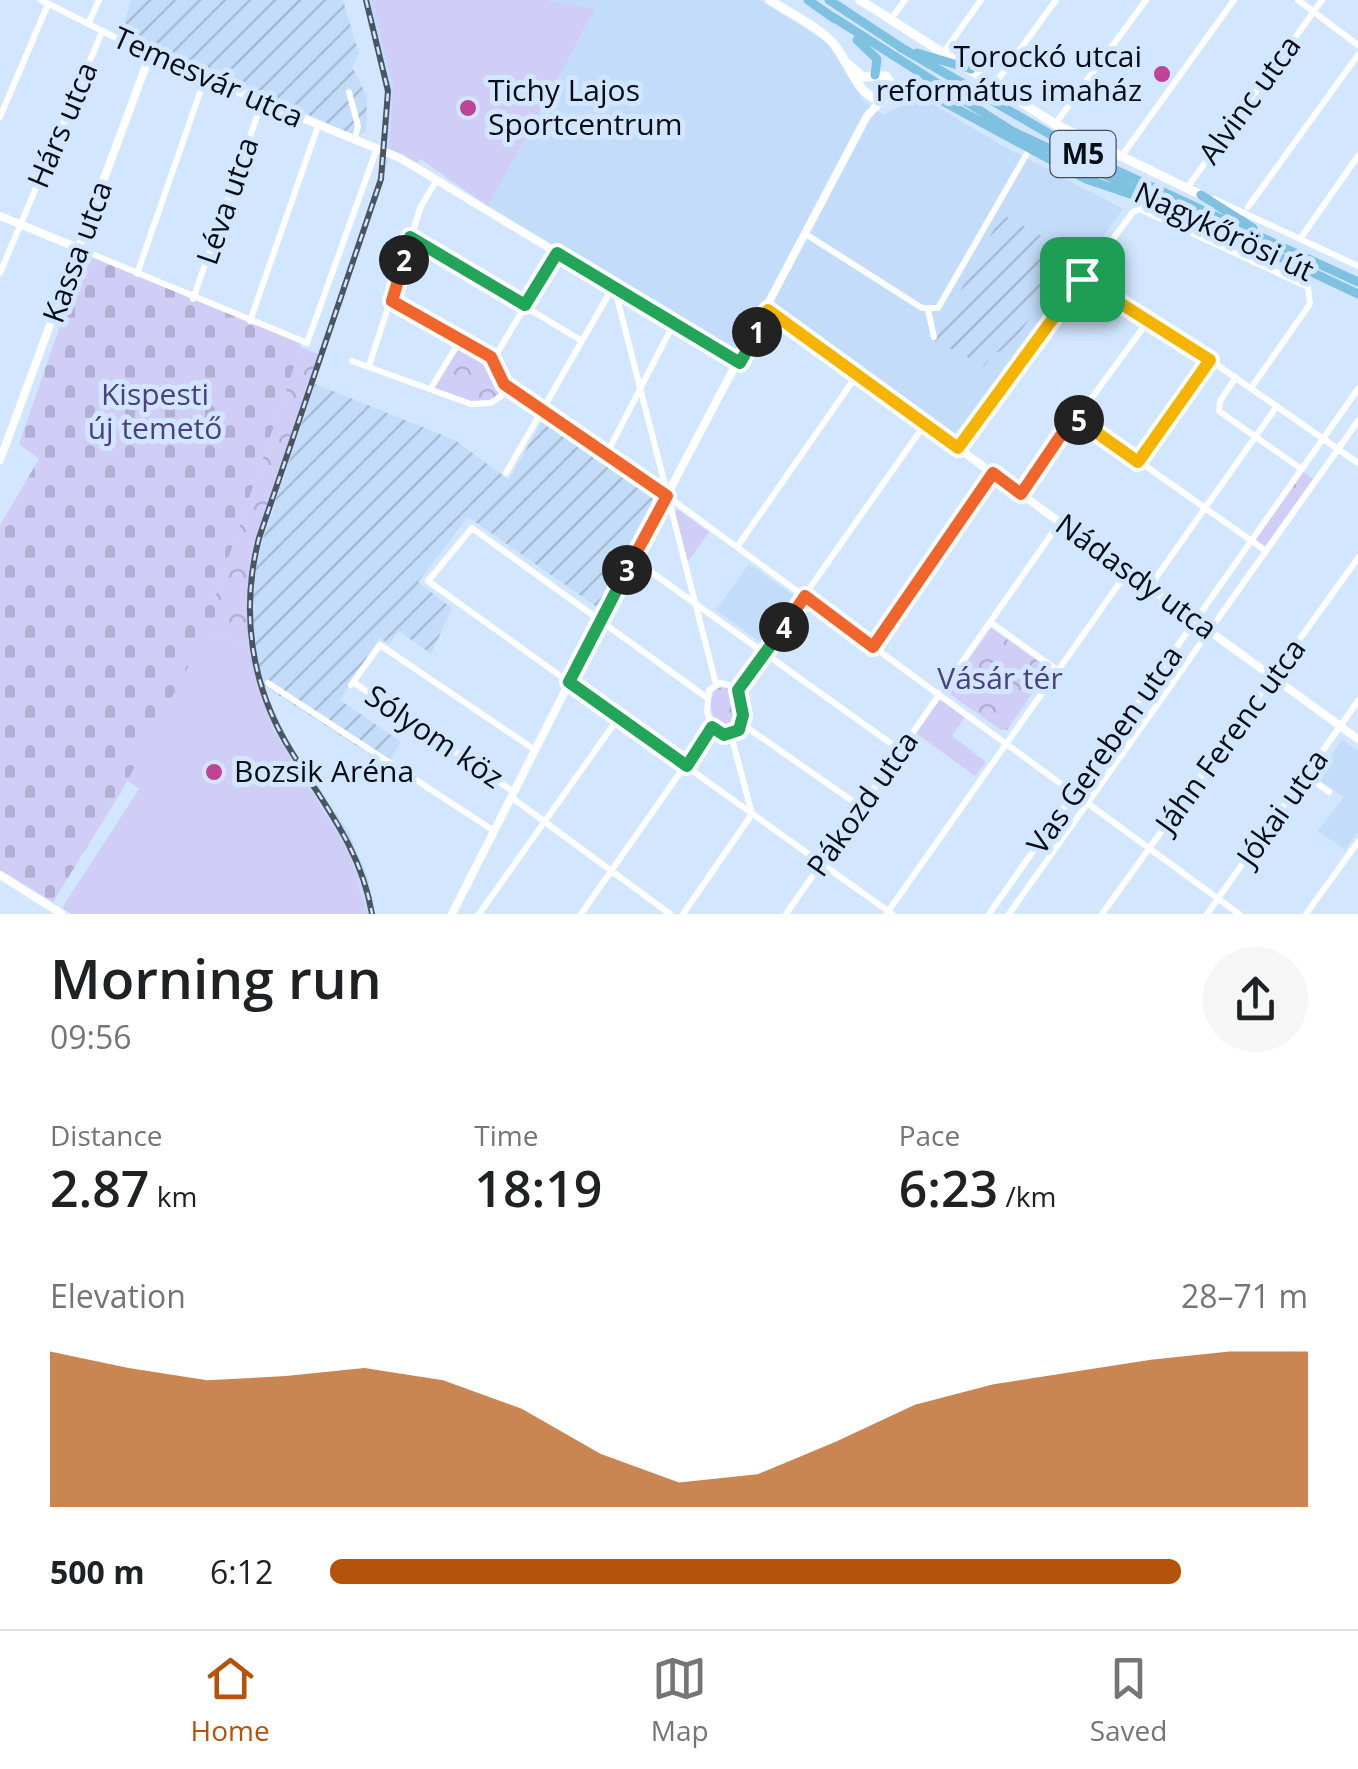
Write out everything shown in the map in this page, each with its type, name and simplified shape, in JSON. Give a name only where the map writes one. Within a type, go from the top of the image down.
[{"type":"main road","points":[[770,0],[830,40],[869,95],[881,102],[893,90],[914,85],[1103,187],[1155,200]]},
{"type":"main road","name":"M5","points":[[808,0],[833,17]]},
{"type":"main road","name":"M5","points":[[829,0],[900,47]]},
{"type":"main road","name":"Nagykőrösi út","points":[[860,0],[1055,124],[1201,195]]},
{"type":"main road","points":[[833,17],[875,56],[875,76],[867,84],[869,95]]},
{"type":"main road","name":"Nagykőrösi út","points":[[833,17],[1012,130],[1358,294]]},
{"type":"main road","points":[[900,47],[971,70]]},
{"type":"main road","name":"Nagykőrösi út","points":[[900,47],[1094,160],[1358,282]]},
{"type":"main road","points":[[846,62],[858,75],[889,78],[893,90]]},
{"type":"main road","points":[[1201,195],[1276,243]]},
{"type":"street","points":[[88,24],[99,0]]},
{"type":"street","points":[[891,20],[905,0]]},
{"type":"street","points":[[944,52],[981,0]]},
{"type":"street","points":[[994,85],[1056,0]]},
{"type":"street","points":[[1055,124],[1146,0]]},
{"type":"street","points":[[1121,158],[1234,0]]},
{"type":"street","points":[[1298,0],[1358,45]]},
{"type":"street","name":"Alvinc utca","points":[[1187,188],[1322,0]]},
{"type":"street","points":[[0,118],[45,2]]},
{"type":"street","name":"Temesvár utca","points":[[45,2],[154,57],[376,152],[400,158],[740,363]]},
{"type":"street","name":"Hárs utca","points":[[0,274],[102,32]]},
{"type":"street","points":[[1248,207],[1358,55]]},
{"type":"street","name":"Kassa utca","points":[[0,460],[148,60],[154,57]]},
{"type":"street","points":[[136,274],[205,78]]},
{"type":"street","points":[[349,92],[358,126],[353,142]]},
{"type":"street","points":[[867,116],[869,95]]},
{"type":"street","name":"Léva utca","points":[[194,299],[262,102]]},
{"type":"street","points":[[452,914],[804,234],[867,116],[881,102]]},
{"type":"street","points":[[250,322],[318,126]]},
{"type":"street","points":[[928,310],[943,303],[1029,150]]},
{"type":"street","points":[[0,216],[306,343],[376,152]]},
{"type":"street","points":[[1300,238],[1358,156]]},
{"type":"street","points":[[369,366],[410,237],[437,180]]},
{"type":"street","name":"Nagykőrösi út","points":[[1201,195],[1355,264]]},
{"type":"street","name":"Nagykőrösi út","points":[[1082,279],[1135,211],[1300,280],[1311,292],[1310,304],[1252,388]]},
{"type":"street","points":[[804,234],[928,310],[934,337]]},
{"type":"street","points":[[410,237],[582,341]]},
{"type":"street","points":[[493,360],[557,253]]},
{"type":"street","points":[[1355,264],[1358,254]]},
{"type":"street","points":[[958,448],[1082,279],[1236,377],[1358,463]]},
{"type":"street","points":[[506,472],[614,286]]},
{"type":"street","points":[[614,286],[716,684]]},
{"type":"street","points":[[392,301],[493,360],[504,384],[667,496],[1239,914]]},
{"type":"street","name":"Nádasdy utca","points":[[768,310],[1358,739]]},
{"type":"street","points":[[1021,494],[1074,416],[1149,320]]},
{"type":"street","points":[[606,455],[674,323]]},
{"type":"street","points":[[431,388],[461,339]]},
{"type":"street","points":[[1138,462],[1210,360]]},
{"type":"street","points":[[352,361],[481,405],[500,399],[504,384]]},
{"type":"street","points":[[737,547],[856,375]]},
{"type":"street","points":[[1236,377],[1220,401],[1219,411],[1300,468]]},
{"type":"street","name":"Vas Gereben utca","points":[[989,914],[1358,389]]},
{"type":"street","points":[[1150,586],[1276,406]]},
{"type":"street","points":[[1074,416],[1264,549]]},
{"type":"street","name":"Vas Gereben utca","points":[[1009,914],[1358,421]]},
{"type":"street","points":[[738,690],[925,424]]},
{"type":"street","points":[[873,647],[993,473]]},
{"type":"street","points":[[939,693],[1060,522]]},
{"type":"street","points":[[731,735],[720,734],[712,727],[706,697],[472,528],[428,580],[889,913],[1128,571]]},
{"type":"street","name":"Jáhn Ferenc utca","points":[[1102,914],[1358,558]]},
{"type":"street","points":[[633,559],[900,750]]},
{"type":"street","points":[[990,622],[1057,670]]},
{"type":"street","name":"Sólyom köz","points":[[535,750],[380,645],[352,683],[512,794],[670,914]]},
{"type":"street","points":[[268,683],[494,832]]},
{"type":"street","points":[[706,697],[716,684],[730,683],[738,690],[742,724],[861,808]]},
{"type":"street","name":"Pákozd utca","points":[[786,914],[939,693]]},
{"type":"street","name":"Jókai utca","points":[[1207,914],[1358,701]]},
{"type":"street","points":[[479,914],[618,717]]},
{"type":"street","points":[[731,735],[742,724]]},
{"type":"street","points":[[581,914],[712,727]]},
{"type":"street","points":[[683,914],[752,814],[731,735]]},
{"type":"street","points":[[1307,776],[1330,792]]},
{"type":"street","points":[[1306,914],[1358,842]]},
{"type":"street","points":[[0,875],[49,910],[62,914]]},
{"type":"shaded area","points":[[131,0],[343,0],[359,54],[352,67],[367,97],[366,131],[358,137],[122,30]]},
{"type":"shaded area","points":[[363,0],[372,0],[392,71],[394,118],[387,166],[268,518],[254,574],[251,614],[257,667],[267,696],[293,749],[349,832],[368,878],[375,914],[366,914],[350,854],[272,728],[248,642],[247,592],[264,517],[378,178],[386,108],[377,43]]},
{"type":"shaded area","points":[[547,0],[760,0],[828,43],[864,102],[884,115],[903,104],[911,91],[1001,145],[1123,209],[957,439],[882,391],[765,299],[738,356],[488,206],[594,9]]},
{"type":"shaded area","points":[[1002,214],[1075,254],[1068,264],[1075,275],[1066,282],[1065,291],[1056,284],[1052,288],[1020,332],[1026,342],[1022,346],[1015,344],[993,354],[984,366],[934,340]]},
{"type":"shaded area","points":[[315,384],[455,440],[509,480],[544,417],[651,492],[654,506],[600,609],[468,517],[418,582],[452,608],[431,654],[399,631],[389,644],[379,638],[340,700],[401,742],[386,765],[263,685],[257,667],[251,592],[259,550]]},
{"type":"shaded area","points":[[749,564],[796,597],[763,644],[716,610]]},
{"type":"shaded area","points":[[1342,740],[1358,751],[1358,832],[1345,850],[1318,831],[1344,797],[1316,778]]},
{"type":"green space","name":"Tichy Lajos Sportcentrum","points":[[372,0],[547,0],[595,9],[488,206],[420,159],[417,163],[390,151],[393,85]]},
{"type":"green space","name":"Kispesti új temető","points":[[85,254],[300,341],[301,347],[214,600],[216,615],[121,792],[53,902],[0,870],[0,525],[39,459],[19,444]]},
{"type":"green space","points":[[461,339],[493,359],[503,393],[481,405],[431,388]]},
{"type":"green space","points":[[301,347],[320,355],[261,532],[249,605],[248,642],[205,635],[215,615],[214,600]]},
{"type":"green space","points":[[1301,470],[1313,479],[1265,546],[1254,538]]},
{"type":"green space","points":[[677,509],[709,532],[688,561],[674,513]]},
{"type":"green space","name":"Vásár tér","points":[[991,628],[1049,669],[1007,730],[1001,730],[951,695],[950,686]]},
{"type":"green space","name":"Bozsik Aréna","points":[[205,635],[248,642],[272,728],[350,854],[366,914],[72,914],[62,908],[139,789],[127,780]]},
{"type":"green space","points":[[729,687],[740,712],[736,728],[726,732],[717,728],[709,702],[717,688]]},
{"type":"green space","points":[[940,699],[965,717],[952,736],[986,762],[975,776],[916,733]]},
{"type":"railway","points":[[366,0],[388,91],[381,179],[259,538],[250,621],[266,701],[277,727],[351,848],[372,914]]},
{"type":"place","name":"Torockó utcai református imaház","points":[[1162,74]]},
{"type":"place","name":"Tichy Lajos Sportcentrum","points":[[468,108]]},
{"type":"place","name":"Bozsik Aréna","points":[[214,772]]},
{"type":"route","points":[[410,237],[525,305],[557,253],[740,363],[768,310],[958,448],[1082,279],[1210,360],[1138,462],[1074,416],[1021,494],[993,473],[873,647],[805,596],[738,690],[743,715],[739,730],[724,735],[712,727],[687,766],[569,682],[667,496],[504,384],[491,357],[392,301],[410,237]]}]
